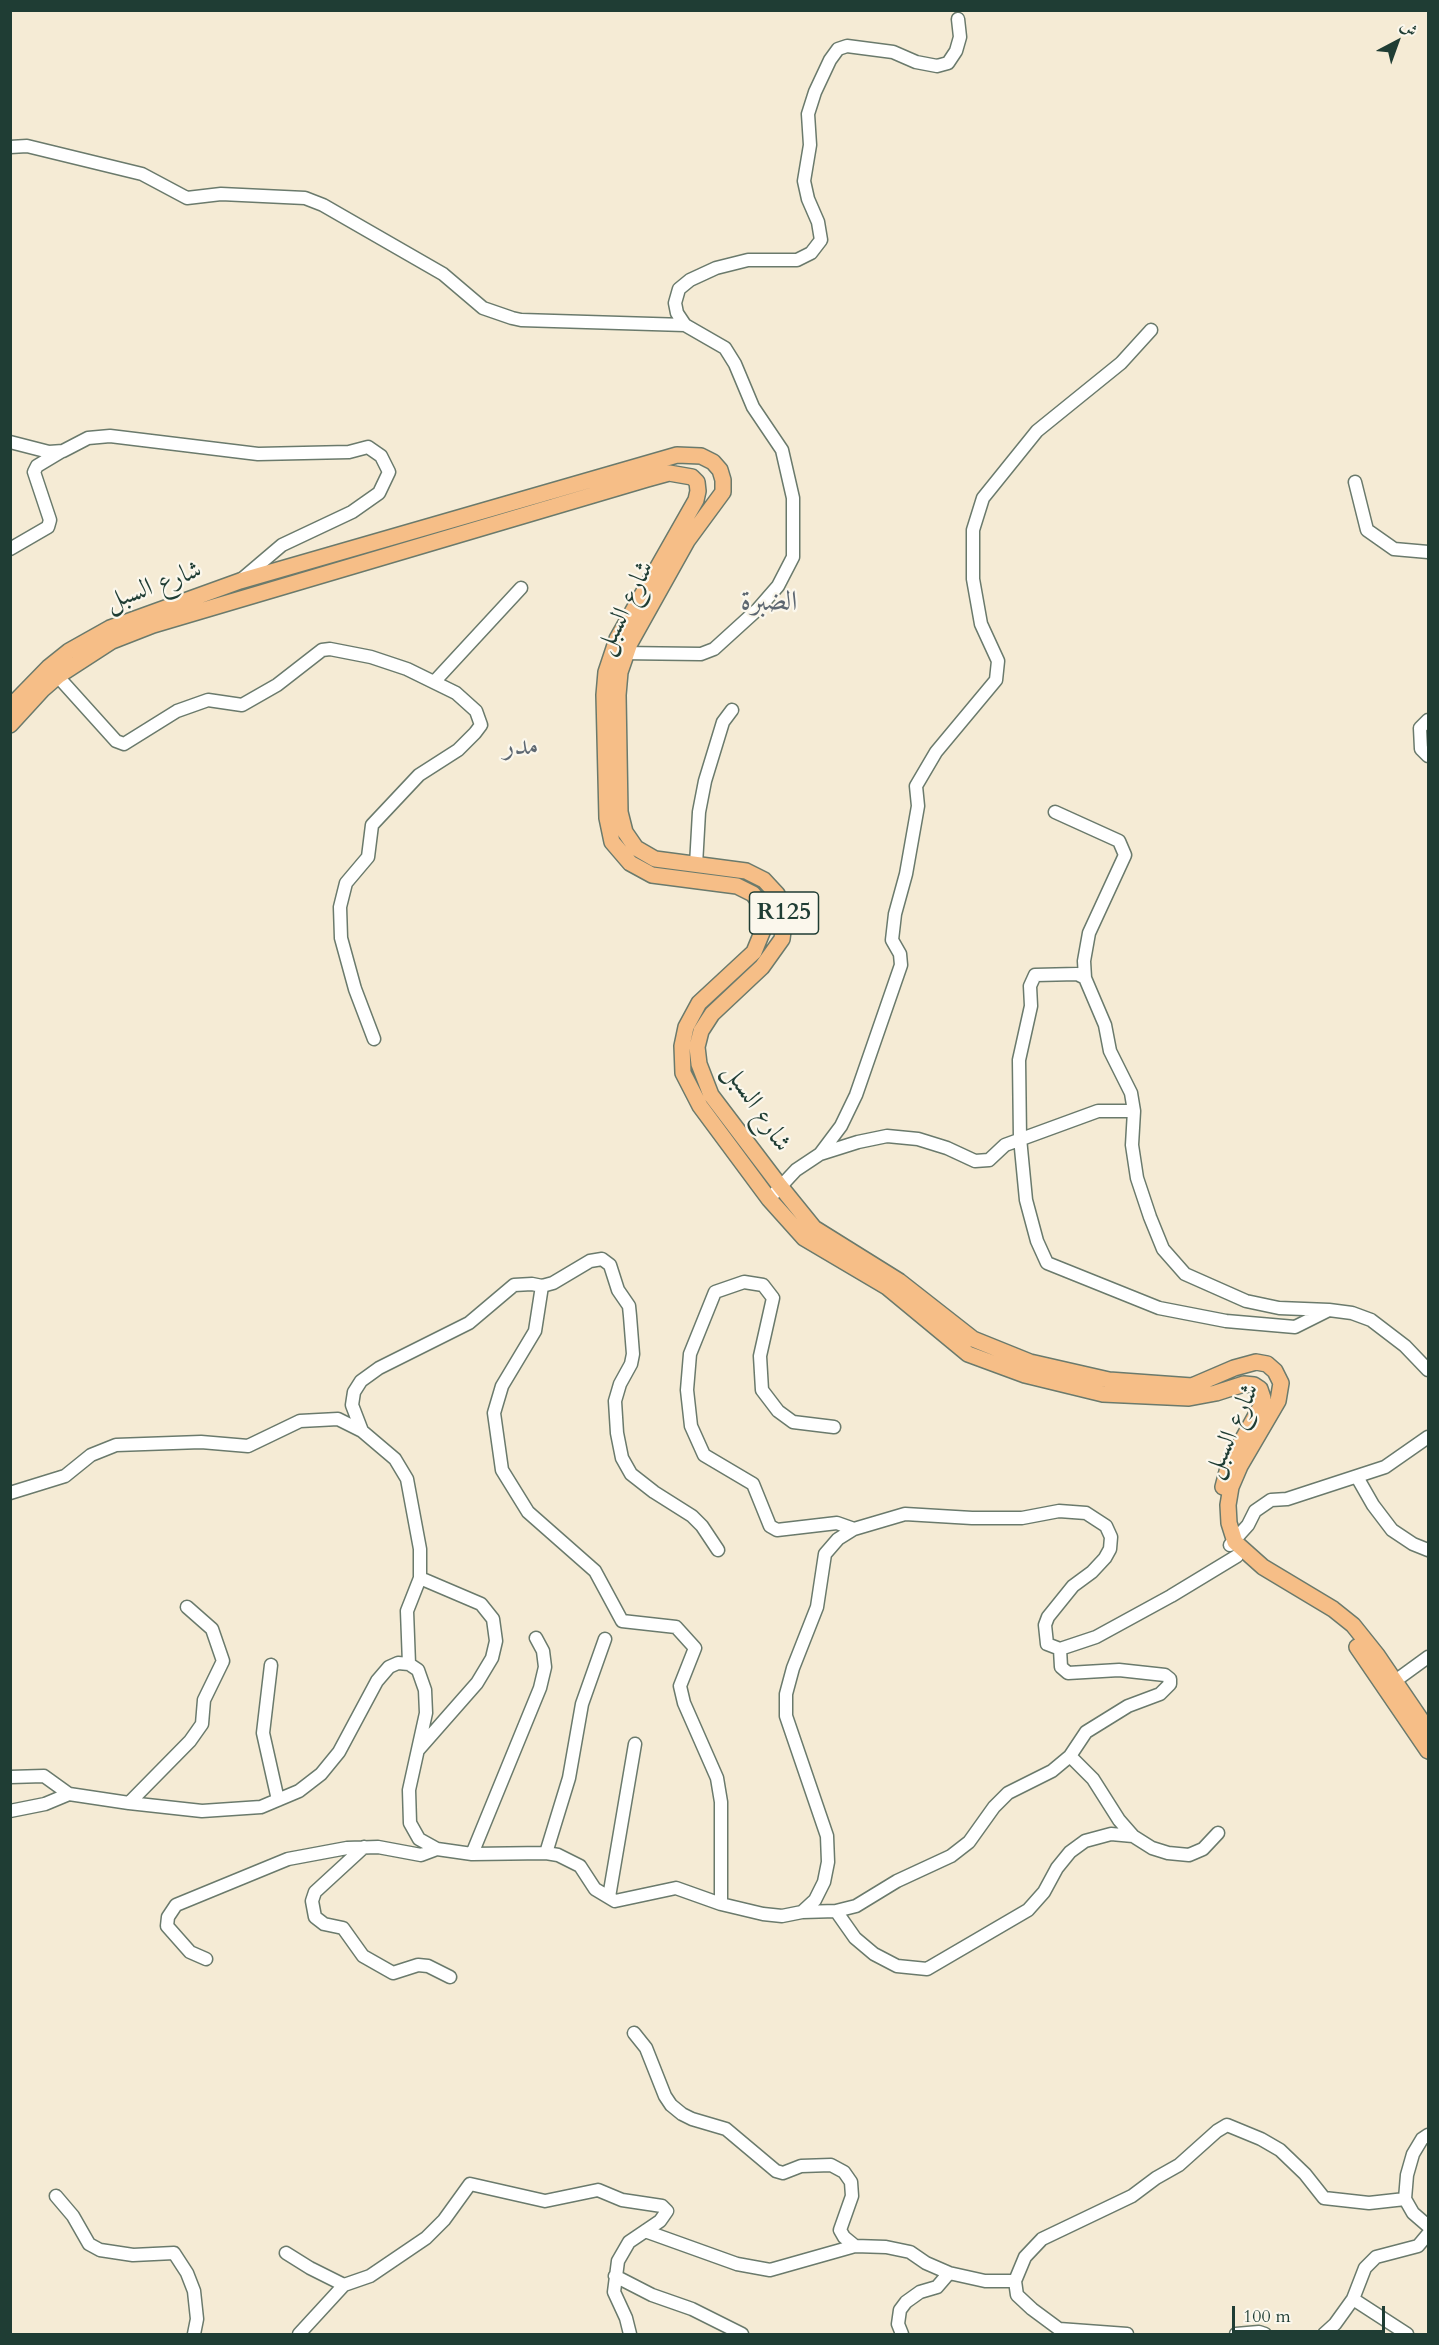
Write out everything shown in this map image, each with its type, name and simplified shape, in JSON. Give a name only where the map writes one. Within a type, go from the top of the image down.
[{"type":"main road","name":"شارع السبل","points":[[10,725],[43,689],[53,671],[69,651],[110,627],[240,582],[659,460],[678,455],[702,456],[713,462],[720,470],[723,492],[687,541],[630,643],[606,672],[604,695],[607,818],[612,842],[630,863],[652,875],[737,886],[753,894],[762,906],[763,930],[754,952],[699,1003],[686,1027],[682,1046],[683,1073],[700,1106],[769,1199],[804,1238],[887,1287],[968,1353],[1025,1375],[1103,1394],[1189,1398],[1216,1393],[1244,1384],[1254,1385],[1260,1389],[1263,1398],[1261,1406],[1228,1464],[1223,1489],[1221,1515],[1234,1548]]},
{"type":"main road","name":"شارع السبل","points":[[10,707],[53,671],[112,641],[153,625],[647,479],[669,473],[692,477],[697,482],[696,501],[617,639],[620,653],[618,695],[620,812],[625,832],[636,848],[655,860],[746,871],[764,880],[777,894],[785,915],[782,939],[762,967],[712,1014],[701,1031],[697,1047],[699,1064],[711,1095],[814,1228],[899,1281],[973,1339],[1030,1362],[1109,1380],[1192,1386],[1234,1368],[1256,1362],[1267,1364],[1275,1371],[1281,1383],[1278,1401],[1240,1466],[1231,1487],[1228,1505],[1234,1548]]},
{"type":"main road","points":[[1234,1548],[1333,1609],[1353,1625],[1428,1730]]},
{"type":"main road","points":[[1234,1548],[1284,1593],[1328,1617],[1348,1634],[1428,1751]]},
{"type":"street","points":[[620,653],[701,654],[714,649],[758,609],[778,586],[793,557],[793,498],[782,450],[753,407],[735,364],[725,348],[685,325],[677,313],[675,303],[679,289],[690,280],[716,268],[748,260],[797,260],[811,253],[821,240],[818,222],[808,199],[804,181],[810,145],[808,114],[815,92],[830,60],[838,49],[847,46],[893,52],[916,62],[937,66],[948,63],[956,51],[960,37],[957,19]]},
{"type":"street","points":[[10,147],[27,146],[142,174],[187,198],[221,194],[305,198],[323,205],[443,274],[483,308],[506,316],[522,320],[685,325]]},
{"type":"street","points":[[769,1199],[796,1170],[820,1154],[842,1126],[856,1095],[901,965],[900,954],[892,940],[895,914],[906,874],[918,806],[916,786],[936,752],[996,680],[998,661],[981,624],[972,579],[973,530],[982,498],[1037,431],[1121,363],[1151,330]]},
{"type":"street","points":[[10,549],[48,527],[50,520],[34,472],[37,466],[88,438],[110,436],[258,454],[349,452],[368,447],[381,456],[389,472],[379,493],[352,512],[282,545],[240,582]]},
{"type":"street","points":[[10,442],[49,452],[63,451]]},
{"type":"street","points":[[1355,482],[1367,530],[1394,549],[1428,552]]},
{"type":"street","points":[[435,681],[521,588]]},
{"type":"street","points":[[53,671],[116,741],[124,744],[177,711],[208,700],[242,705],[277,685],[322,650],[330,649],[371,657],[435,681],[456,693],[477,711],[481,725],[458,750],[419,775],[372,825],[368,857],[346,883],[340,907],[341,938],[374,1039]]},
{"type":"street","points":[[696,865],[699,812],[705,781],[723,722],[732,710]]},
{"type":"street","points":[[1428,720],[1420,728],[1421,749],[1428,756]]},
{"type":"street","points":[[1055,812],[1119,841],[1125,855],[1089,933],[1084,961],[1085,978],[1105,1025],[1110,1051],[1131,1093],[1134,1111],[1132,1145],[1137,1178],[1163,1248],[1185,1274],[1246,1301],[1279,1308],[1352,1313],[1371,1320],[1405,1346],[1428,1370]]},
{"type":"street","points":[[1085,978],[1077,974],[1035,975],[1030,986],[1031,1006],[1019,1060],[1020,1138],[1026,1200],[1037,1240],[1047,1263],[1159,1308],[1226,1321],[1295,1327],[1329,1310]]},
{"type":"street","points":[[820,1154],[887,1136],[918,1139],[975,1161],[990,1160],[1005,1145],[1020,1138],[1098,1111],[1134,1111]]},
{"type":"street","points":[[363,1431],[352,1405],[354,1392],[361,1381],[379,1368],[469,1323],[514,1285],[542,1286],[553,1283],[590,1261],[602,1259],[610,1265],[618,1290],[629,1306],[633,1354],[615,1401],[617,1433],[622,1458],[632,1474],[654,1492],[692,1516],[702,1526],[718,1550]]},
{"type":"street","points":[[834,1427],[793,1422],[778,1411],[762,1390],[760,1356],[773,1298],[763,1286],[744,1282],[715,1292],[690,1354],[687,1390],[691,1426],[705,1455],[753,1484],[770,1526],[777,1530],[837,1523],[854,1529]]},
{"type":"street","points":[[542,1286],[536,1331],[502,1386],[494,1413],[502,1470],[528,1512],[595,1571],[622,1621],[676,1627],[695,1648],[680,1686],[687,1712],[717,1778],[721,1802],[721,1904]]},
{"type":"street","points":[[10,1493],[65,1476],[91,1455],[116,1445],[201,1442],[248,1446],[300,1421],[338,1419],[363,1431],[395,1459],[407,1479],[420,1549],[420,1578],[407,1611],[408,1664]]},
{"type":"street","points":[[802,1912],[815,1900],[824,1882],[828,1862],[827,1836],[786,1716],[786,1694],[793,1668],[817,1607],[825,1554],[838,1539],[854,1529],[905,1514],[1022,1518],[1059,1511],[1086,1513],[1106,1526],[1111,1537],[1110,1549],[1092,1572],[1073,1586],[1048,1617],[1045,1624],[1047,1644],[1060,1649],[1096,1637],[1171,1596],[1234,1548],[1255,1511],[1271,1500],[1287,1499],[1384,1467],[1428,1437]]},
{"type":"street","points":[[1357,1477],[1373,1505],[1392,1530],[1413,1544],[1428,1550]]},
{"type":"street","points":[[418,1749],[477,1683],[492,1658],[496,1641],[493,1619],[481,1604],[420,1578]]},
{"type":"street","points":[[129,1803],[190,1741],[202,1724],[204,1700],[223,1661],[212,1629],[187,1607]]},
{"type":"street","points":[[472,1854],[540,1688],[545,1666],[543,1651],[536,1638]]},
{"type":"street","points":[[546,1853],[569,1778],[582,1704],[605,1639]]},
{"type":"street","points":[[10,1777],[44,1776],[69,1794],[129,1803],[202,1811],[261,1807],[298,1791],[321,1774],[339,1752],[377,1681],[389,1667],[399,1663],[408,1664],[418,1670],[425,1690],[426,1713],[409,1790],[410,1823],[419,1839],[437,1849],[472,1854],[546,1853],[558,1855],[580,1866],[595,1889],[615,1901],[676,1888],[721,1904],[782,1916],[802,1912],[836,1911],[856,1906],[897,1881],[951,1856],[969,1842],[993,1807],[1008,1793],[1052,1771],[1070,1756],[1086,1732],[1128,1706],[1160,1694],[1169,1688],[1170,1679],[1165,1675],[1119,1670],[1068,1673],[1060,1666],[1060,1649]]},
{"type":"street","points":[[1395,1681],[1428,1657]]},
{"type":"street","points":[[271,1665],[263,1733],[278,1800]]},
{"type":"street","points":[[609,1898],[635,1744]]},
{"type":"street","points":[[1070,1756],[1093,1779],[1119,1820],[1133,1836],[1152,1848],[1168,1853],[1189,1855],[1203,1849],[1218,1833]]},
{"type":"street","points":[[10,1811],[45,1804],[69,1794]]},
{"type":"street","points":[[836,1911],[855,1938],[874,1954],[897,1966],[927,1969],[1028,1910],[1044,1892],[1057,1868],[1070,1851],[1085,1841],[1111,1834],[1133,1836]]},
{"type":"street","points":[[364,1847],[315,1892],[312,1901],[315,1917],[324,1924],[343,1928],[363,1956],[393,1973],[418,1965],[428,1966],[450,1977]]},
{"type":"street","points":[[206,1959],[190,1952],[167,1926],[168,1917],[176,1905],[288,1859],[347,1848],[378,1847],[422,1855],[437,1849]]},
{"type":"street","points":[[634,2034],[646,2048],[665,2096],[671,2105],[682,2114],[726,2129],[776,2171],[783,2173],[801,2166],[831,2165],[844,2172],[853,2187],[840,2230],[844,2237],[855,2246]]},
{"type":"street","points":[[1127,2334],[1059,2329],[1017,2295],[1015,2281],[1025,2257],[1042,2239],[1132,2196],[1156,2178],[1179,2165],[1216,2131],[1227,2125],[1261,2139],[1280,2150],[1305,2174],[1324,2199],[1369,2203],[1405,2199]]},
{"type":"street","points":[[1428,2135],[1422,2139],[1413,2154],[1407,2175],[1405,2199],[1413,2213],[1428,2226]]},
{"type":"street","points":[[299,2334],[344,2285],[370,2276],[426,2238],[444,2220],[470,2184],[545,2201],[598,2190],[622,2200],[662,2206],[667,2211],[660,2221],[629,2242],[618,2261],[614,2292],[626,2318],[630,2334]]},
{"type":"street","points":[[56,2196],[73,2216],[89,2244],[100,2250],[133,2255],[174,2253],[187,2273],[194,2291],[197,2319],[194,2334]]},
{"type":"street","points":[[645,2231],[737,2264],[770,2270],[855,2246],[886,2247],[910,2252],[926,2264],[949,2273],[986,2281],[1015,2281]]},
{"type":"street","points":[[1324,2334],[1335,2324],[1353,2299],[1365,2268],[1376,2257],[1418,2246],[1428,2234]]},
{"type":"street","points":[[286,2253],[309,2268],[344,2285]]},
{"type":"street","points":[[902,2334],[898,2324],[900,2310],[906,2302],[920,2292],[937,2287],[949,2273]]},
{"type":"street","points":[[615,2276],[652,2295],[692,2309],[742,2334]]},
{"type":"street","points":[[1353,2299],[1407,2334]]},
{"type":"street","points":[[1236,2334],[1259,2332],[1265,2334]]},
{"type":"district","name":"الضبرة","points":[[769,604]]},
{"type":"district","name":"مدر","points":[[521,748]]}]
